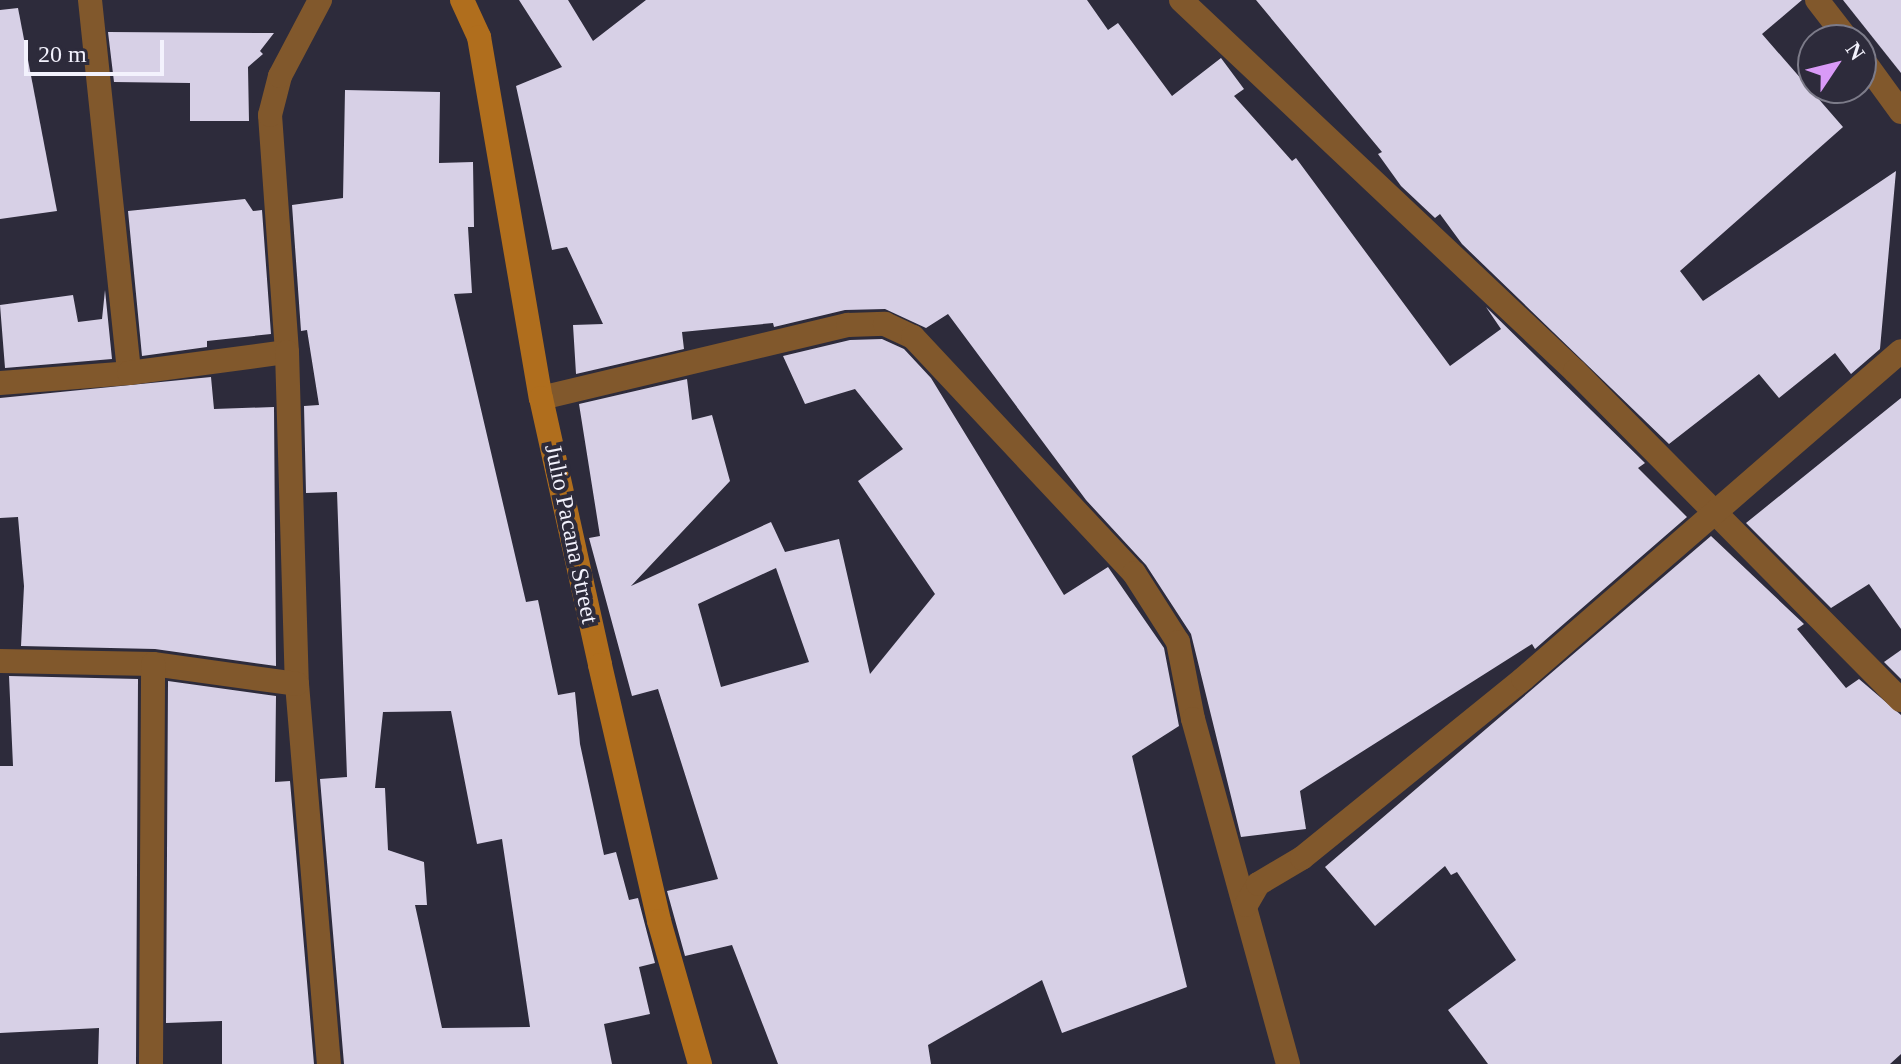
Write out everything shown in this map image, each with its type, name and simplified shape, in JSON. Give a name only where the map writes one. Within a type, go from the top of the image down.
[{"type":"street","points":[[90,0],[129,373]]},
{"type":"street","points":[[320,0],[280,76],[270,115],[287,352],[297,684],[329,1064]]},
{"type":"street","name":"Julio Pacana Street","points":[[462,0],[479,37],[541,398],[656,906],[700,1064]]},
{"type":"street","points":[[1181,0],[1458,257],[1719,513],[1901,700]]},
{"type":"street","points":[[1817,0],[1836,24]]},
{"type":"street","points":[[1877,79],[1901,112]]},
{"type":"street","points":[[541,398],[848,325],[885,324],[913,337],[1134,573],[1157,604],[1178,642],[1193,719],[1288,1064]]},
{"type":"street","points":[[1246,905],[1271,873],[1314,848],[1719,513],[1901,351]]},
{"type":"street","points":[[0,383],[129,373],[287,352]]},
{"type":"street","points":[[0,661],[153,664],[297,684]]},
{"type":"street","points":[[151,1064],[153,664]]},
{"type":"building","points":[[519,0],[568,0],[593,41],[646,0],[1087,0],[1108,30],[1118,23],[1172,96],[1221,58],[1244,89],[1234,96],[1292,161],[1296,158],[1450,366],[1501,329],[1486,307],[1645,463],[1638,468],[1687,517],[1535,649],[1532,644],[1300,791],[1306,829],[1241,837],[1191,634],[1146,565],[1086,500],[948,314],[926,328],[885,309],[845,310],[774,327],[773,323],[682,332],[684,349],[576,374],[573,325],[603,324],[567,247],[552,250],[516,86],[562,67]]},
{"type":"building","points":[[1256,0],[1802,0],[1762,34],[1797,74],[1797,104],[1823,104],[1843,127],[1680,271],[1703,301],[1896,171],[1880,349],[1851,374],[1835,353],[1779,398],[1759,374],[1669,444],[1462,244],[1440,214],[1435,218],[1401,186],[1378,154],[1382,152]]},
{"type":"building","points":[[1843,0],[1901,0],[1901,73],[1877,43],[1877,24],[1862,24]]},
{"type":"building","points":[[18,8],[57,211],[0,219],[0,10]]},
{"type":"building","points":[[108,32],[274,33],[260,51],[263,54],[248,67],[249,121],[190,121],[190,83],[114,82]]},
{"type":"building","points":[[345,90],[440,92],[439,163],[473,162],[474,227],[468,227],[472,293],[454,294],[526,602],[538,600],[558,695],[575,692],[580,744],[604,855],[616,852],[629,900],[638,898],[655,963],[639,967],[650,1014],[604,1024],[612,1064],[344,1064],[320,779],[347,777],[337,492],[306,493],[304,406],[319,405],[307,330],[301,331],[292,205],[343,198]],"holes":[[[451,711],[477,844],[502,839],[530,1027],[442,1028],[415,905],[427,905],[424,862],[388,850],[385,788],[375,788],[383,712]]]},
{"type":"building","points":[[245,199],[253,211],[262,210],[271,334],[207,341],[207,347],[142,356],[128,211]]},
{"type":"building","points":[[105,290],[112,359],[5,368],[0,305],[73,295],[78,322],[102,319]]},
{"type":"building","points":[[882,339],[904,349],[931,378],[1064,595],[1108,567],[1164,648],[1179,726],[1132,756],[1187,987],[1062,1033],[1042,980],[928,1045],[931,1064],[778,1064],[732,945],[685,956],[667,891],[718,879],[658,689],[632,696],[589,538],[600,536],[579,404],[687,379],[692,420],[712,415],[730,481],[631,586],[771,522],[785,552],[839,539],[870,674],[935,594],[858,481],[903,449],[855,389],[805,404],[783,356],[850,340]],"holes":[[[776,568],[809,662],[721,687],[698,604]]]},
{"type":"building","points":[[211,377],[214,409],[274,407],[276,666],[155,649],[21,646],[24,586],[18,517],[0,518],[0,398]]},
{"type":"building","points":[[1901,398],[1901,629],[1869,584],[1831,608],[1746,523]]},
{"type":"building","points":[[1711,536],[1804,624],[1797,629],[1846,688],[1859,679],[1901,715],[1901,1054],[1890,1064],[1488,1064],[1448,1010],[1516,960],[1457,872],[1451,875],[1445,866],[1375,926],[1325,867]]},
{"type":"building","points":[[1901,650],[1901,679],[1884,662]]},
{"type":"building","points":[[9,676],[138,679],[136,1064],[98,1064],[99,1028],[0,1033],[0,766],[13,766]]},
{"type":"building","points":[[168,681],[276,696],[275,782],[290,781],[314,1064],[222,1064],[222,1021],[166,1023]]}]
